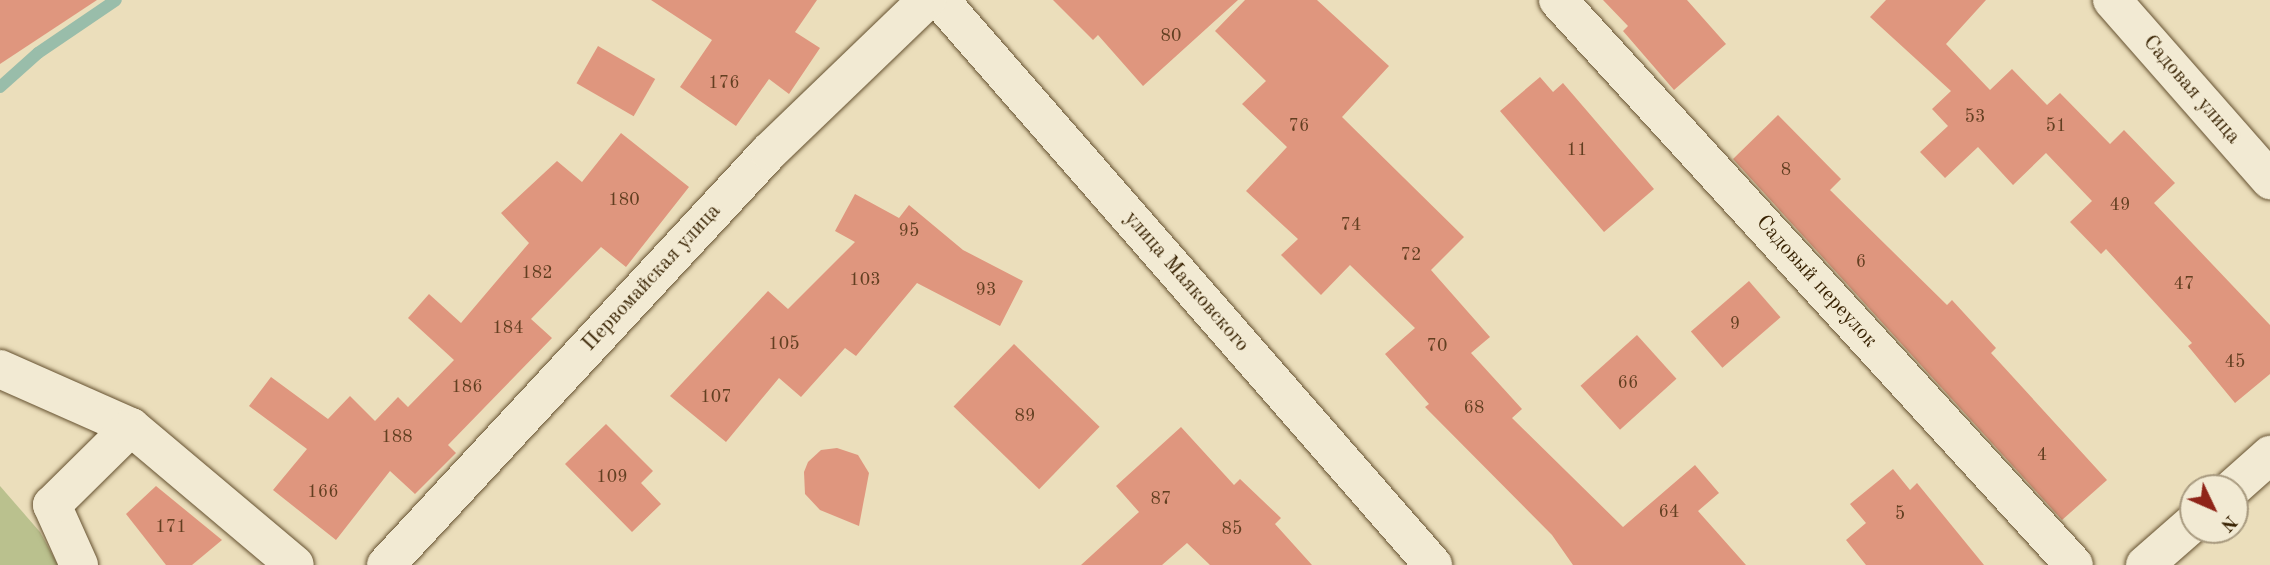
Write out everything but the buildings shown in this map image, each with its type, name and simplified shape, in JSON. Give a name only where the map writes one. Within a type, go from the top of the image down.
[{"type":"street","name":"Первомайская улица","points":[[386,565],[769,152],[927,0]]},
{"type":"street","name":"улица Маяковского","points":[[940,0],[1433,565]]},
{"type":"street","name":"Садовый переулок","points":[[1558,0],[2074,565]]},
{"type":"street","name":"Садовая улица","points":[[2112,0],[2270,180]]},
{"type":"street","points":[[0,369],[131,427],[295,565]]},
{"type":"street","points":[[79,565],[51,506],[131,427]]},
{"type":"street","points":[[2248,474],[2270,455]]},
{"type":"street","points":[[2145,565],[2179,535]]},
{"type":"green space","points":[[0,486],[40,532],[58,565],[0,565]]},
{"type":"waterway","points":[[0,87],[38,53],[116,0]]}]
